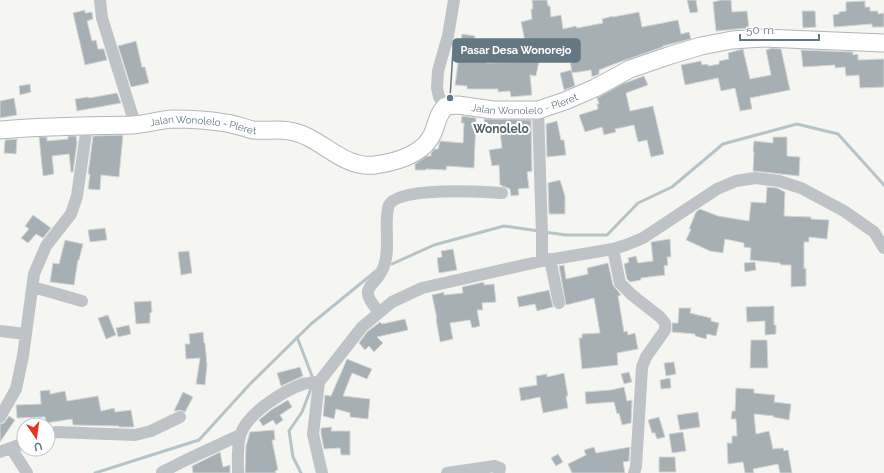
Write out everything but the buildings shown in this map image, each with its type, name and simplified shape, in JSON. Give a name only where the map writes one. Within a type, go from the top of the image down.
[{"type":"main road","name":"Jalan Wonolelo - Pleret","points":[[0,130],[135,124],[171,119],[198,120],[227,123],[251,130],[289,131],[309,138],[350,162],[362,165],[374,165],[407,156],[421,148],[431,137],[439,114],[446,106],[458,105],[493,110],[538,110],[565,101],[589,91],[630,70],[671,55],[732,40],[763,38],[884,43]]},
{"type":"street","points":[[100,0],[102,18],[135,124]]},
{"type":"street","points":[[446,106],[439,97],[438,71],[448,36],[454,0]]},
{"type":"street","points":[[538,110],[542,235],[546,260],[559,303]]},
{"type":"street","points":[[0,417],[16,389],[23,356],[34,274],[46,246],[71,214],[77,196],[87,126]]},
{"type":"street","points":[[322,473],[313,434],[319,382],[362,327],[392,302],[422,288],[546,260],[613,249],[643,238],[717,189],[736,181],[755,178],[779,181],[801,188],[844,211],[874,232],[884,248]]},
{"type":"street","points":[[379,312],[372,304],[367,293],[368,288],[380,275],[385,264],[387,252],[388,213],[390,204],[394,199],[404,195],[437,192],[468,191],[502,193]]},
{"type":"street","points":[[613,249],[620,283],[632,296],[660,317],[664,323],[665,330],[646,357],[642,367],[636,467],[634,473]]},
{"type":"street","points":[[33,287],[82,301]]},
{"type":"street","points":[[0,331],[26,334]]},
{"type":"street","points":[[238,473],[240,435],[245,425],[260,410],[283,394],[304,384],[319,382]]},
{"type":"street","points":[[56,432],[135,435],[143,434],[180,417]]},
{"type":"street","points":[[162,472],[240,435]]},
{"type":"street","points":[[16,446],[6,450],[27,473]]},
{"type":"street","points":[[452,473],[495,466],[500,468],[500,473]]},
{"type":"waterway","points":[[544,232],[566,235],[607,235],[638,203],[672,187],[723,144],[797,124],[838,134],[884,185]]},
{"type":"waterway","points":[[392,264],[434,245],[504,226],[539,231]]},
{"type":"waterway","points":[[95,473],[199,440],[250,384],[311,324],[376,271]]},
{"type":"waterway","points":[[297,337],[312,376]]},
{"type":"waterway","points":[[301,473],[293,457],[289,431],[302,412],[312,386]]},
{"type":"place","name":"Pasar Desa Wonorejo","points":[[450,98]]},
{"type":"district","name":"Wonolelo","points":[[501,129]]}]
